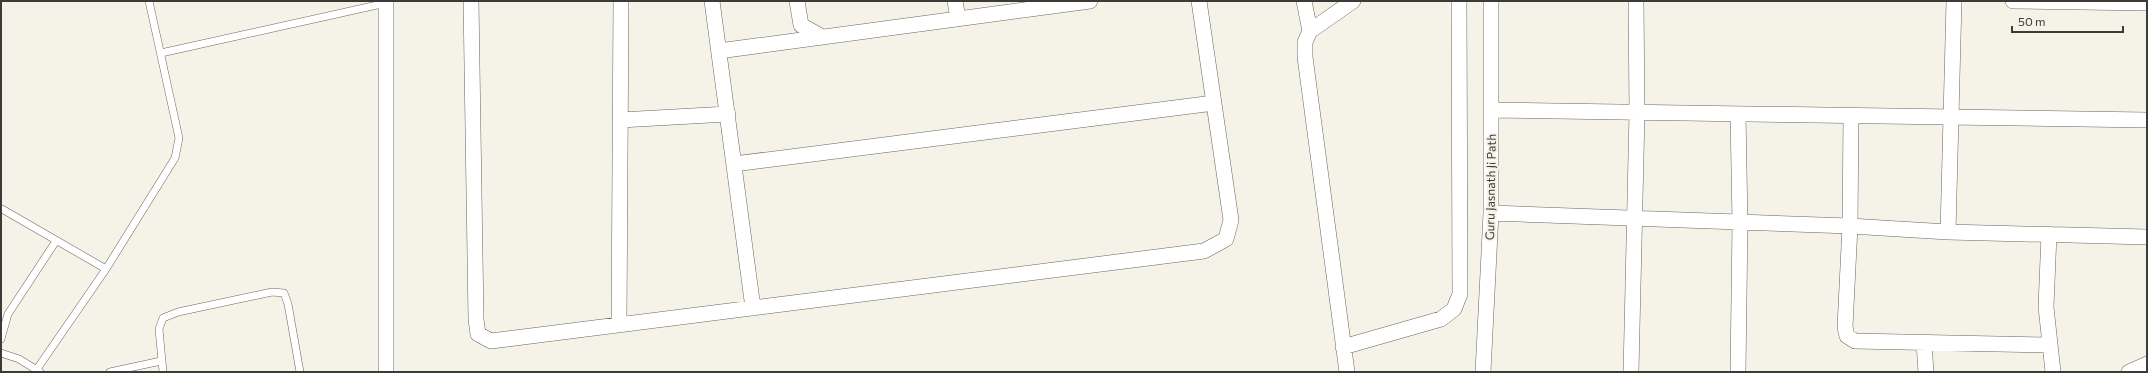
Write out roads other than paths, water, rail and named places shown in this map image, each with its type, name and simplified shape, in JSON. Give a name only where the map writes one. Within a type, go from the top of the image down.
[{"type":"street","points":[[471,1],[476,319],[478,334],[491,341],[1204,251],[1226,239],[1231,220],[1199,1]]},
{"type":"street","points":[[619,325],[621,1]]},
{"type":"street","points":[[712,1],[753,308]]},
{"type":"street","points":[[797,1],[801,25],[822,37]]},
{"type":"street","points":[[955,1],[958,19]]},
{"type":"street","points":[[719,51],[1090,1]]},
{"type":"street","points":[[1304,1],[1310,31]]},
{"type":"street","points":[[1346,372],[1304,42],[1310,31],[1353,1]]},
{"type":"street","points":[[1343,347],[1441,319],[1454,309],[1460,294],[1459,1]]},
{"type":"street","name":"Guru Jasnath Ji Path","points":[[1484,372],[1491,213],[1491,1]]},
{"type":"street","points":[[1631,372],[1637,113],[1636,1]]},
{"type":"street","points":[[1948,232],[1954,1]]},
{"type":"street","points":[[2013,1],[2147,3]]},
{"type":"street","points":[[386,2],[386,372]]},
{"type":"street","points":[[734,164],[1214,103]]},
{"type":"street","points":[[1491,110],[2147,120]]},
{"type":"street","points":[[620,120],[728,114]]},
{"type":"street","points":[[1738,114],[1740,223],[1738,372]]},
{"type":"street","points":[[1851,116],[1847,336],[1855,341],[1924,344],[2050,345]]},
{"type":"street","points":[[1491,213],[1850,226],[1948,232],[2147,237]]},
{"type":"street","points":[[2049,234],[2046,307],[2053,372]]},
{"type":"street","points":[[1924,344],[1926,372]]},
{"type":"street","points":[[2129,372],[2147,364]]},
{"type":"lane","points":[[1,353],[19,359],[39,371],[106,269],[175,158],[179,138],[149,1]]},
{"type":"lane","points":[[161,53],[386,2]]},
{"type":"lane","points":[[2,210],[106,269]]},
{"type":"lane","points":[[1,338],[8,314],[56,241]]},
{"type":"lane","points":[[163,372],[161,361],[160,329],[162,318],[178,312],[272,292],[284,293],[288,304],[300,372]]},
{"type":"lane","points":[[110,372],[161,361]]}]
